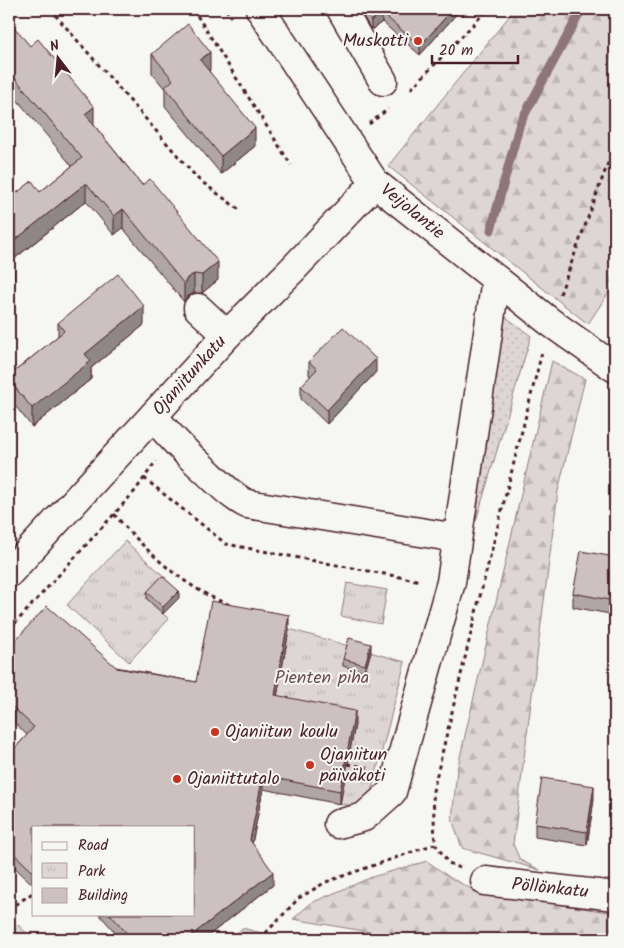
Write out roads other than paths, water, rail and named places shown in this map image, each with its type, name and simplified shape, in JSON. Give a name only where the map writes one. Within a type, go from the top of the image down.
[{"type":"street","name":"Veijolantie","points":[[260,9],[375,183],[550,322],[615,368]]},
{"type":"street","points":[[341,9],[383,81]]},
{"type":"street","name":"Ojaniitunkatu","points":[[9,573],[227,335],[375,183]]},
{"type":"street","points":[[338,824],[364,817],[392,792],[451,582],[496,279]]},
{"type":"street","points":[[198,308],[227,335]]},
{"type":"street","points":[[153,416],[171,439],[239,500],[247,504],[457,538]]},
{"type":"street","name":"Pöllönkatu","points":[[486,881],[615,896]]},
{"type":"waterway","points":[[491,230],[520,123],[582,9]]},
{"type":"place","name":"Muskotti","points":[[418,41]]},
{"type":"place","name":"Ojaniitun koulu","points":[[215,732]]},
{"type":"place","name":"Ojaniitun päiväkoti","points":[[310,765]]},
{"type":"place","name":"Ojaniittutalo","points":[[177,779]]},
{"type":"park label","name":"Pienten piha","points":[[322,678]]}]
